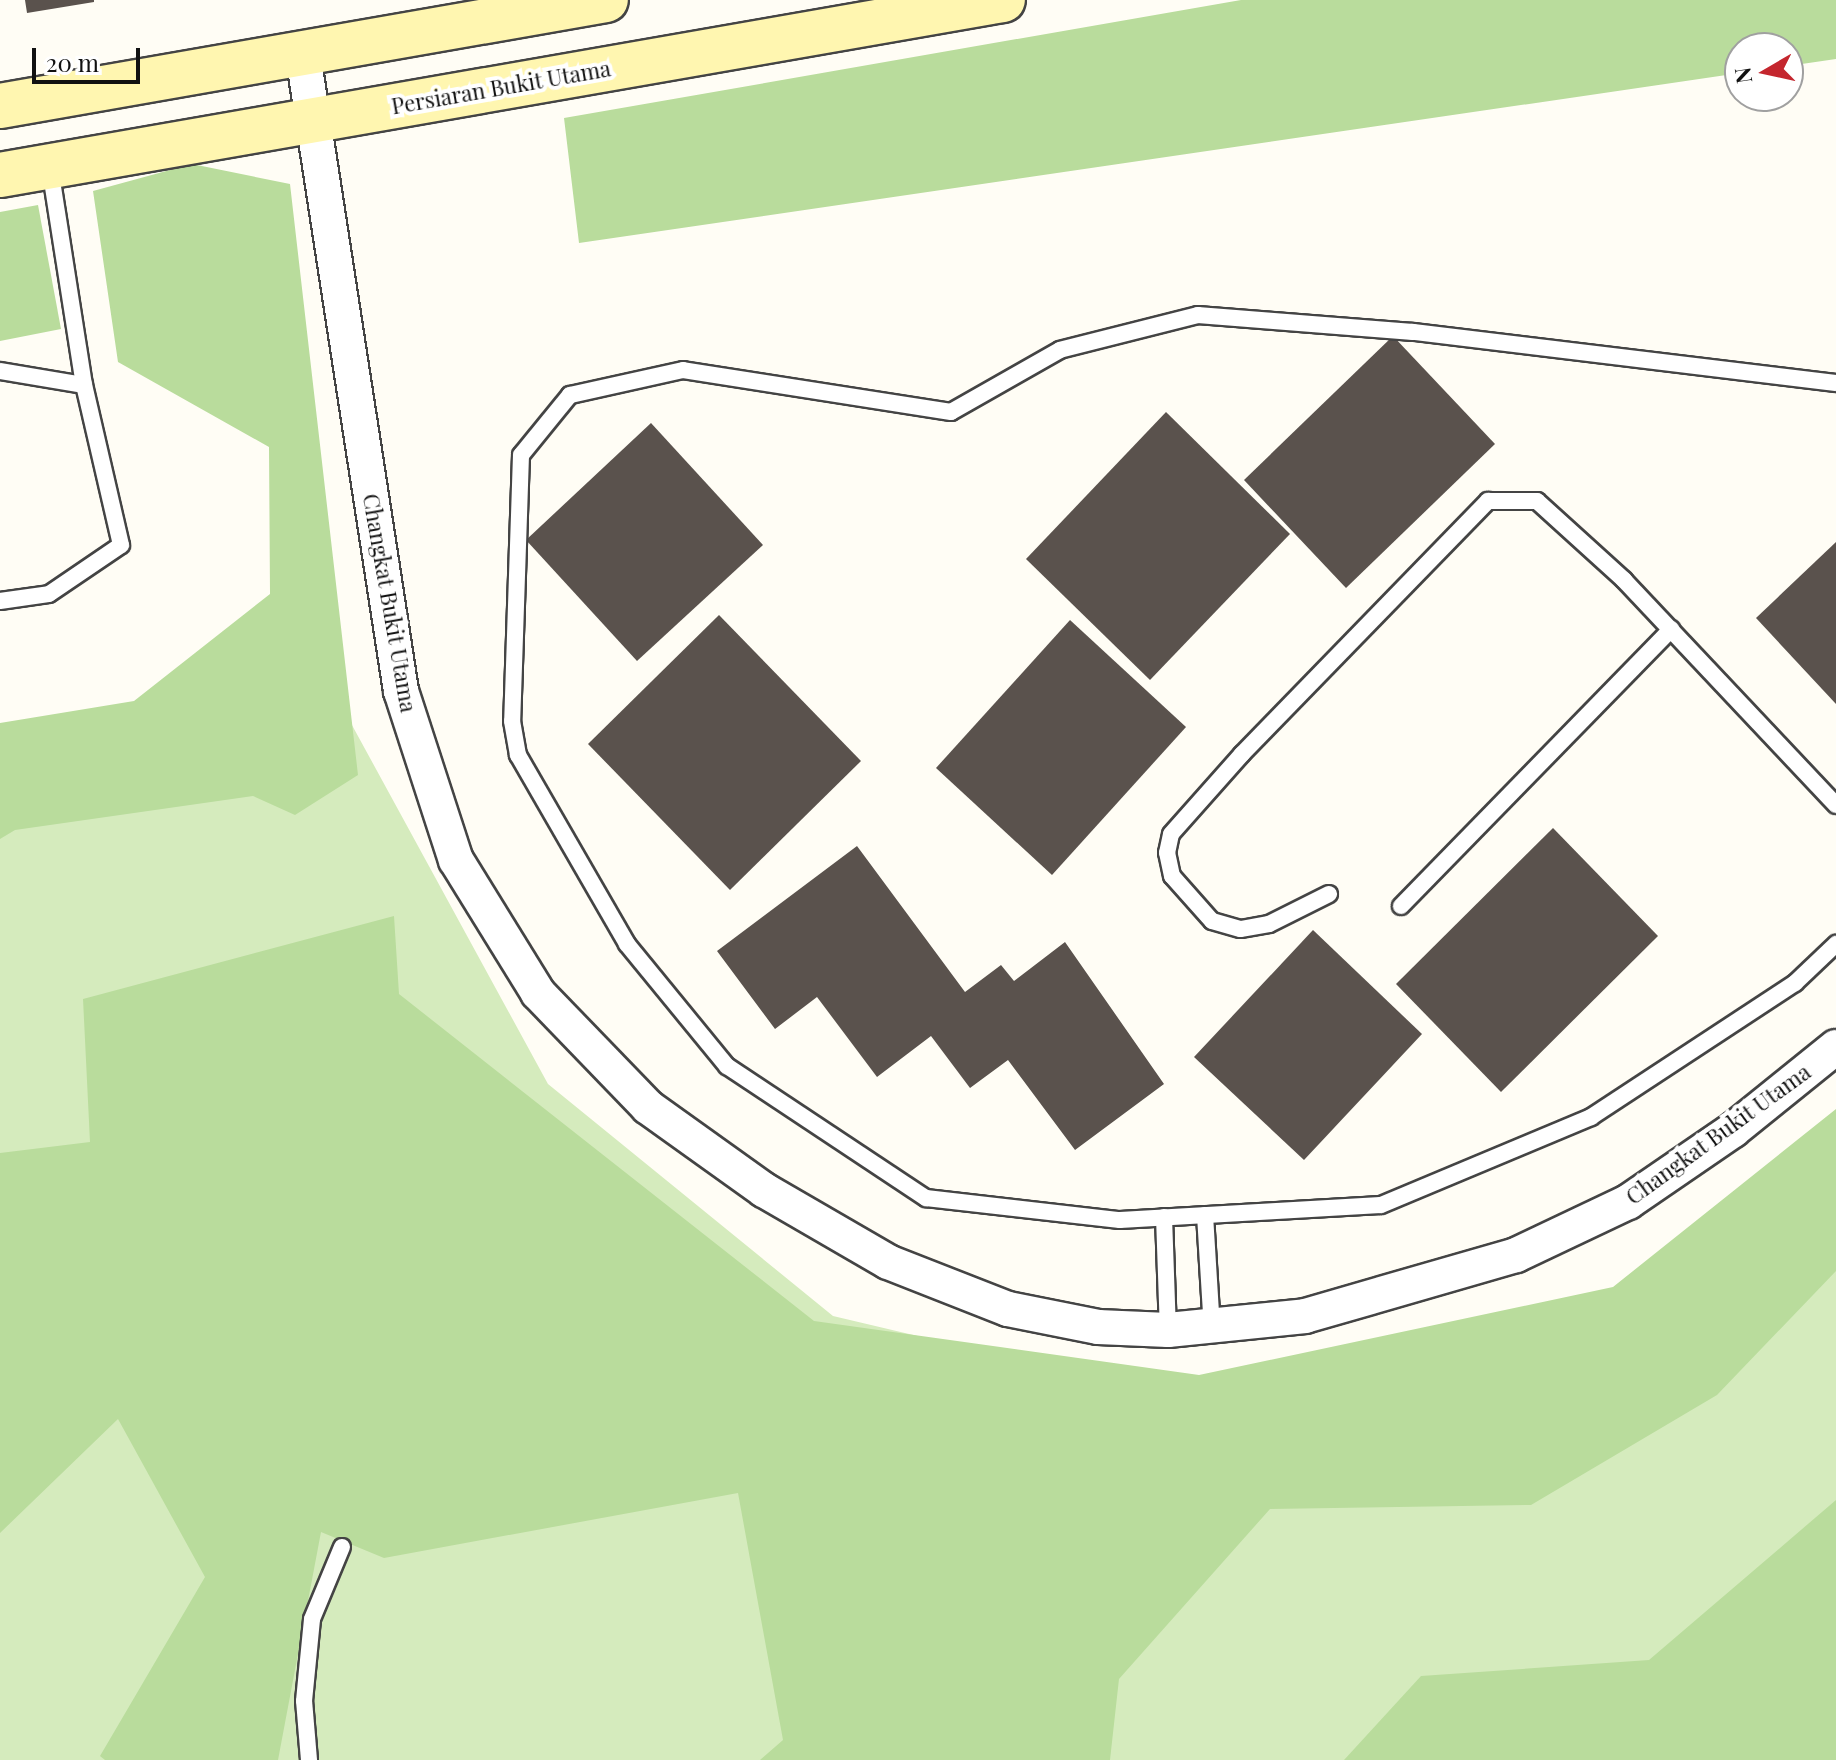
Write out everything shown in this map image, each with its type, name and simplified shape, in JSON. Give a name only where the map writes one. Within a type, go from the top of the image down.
[{"type":"street","points":[[0,106],[606,0]]},
{"type":"street","name":"Persiaran Bukit Utama","points":[[0,175],[1003,0]]},
{"type":"street","name":"Changkat Bukit Utama","points":[[303,55],[401,691],[456,860],[538,993],[648,1107],[764,1190],[888,1262],[1008,1309],[1098,1327],[1168,1330],[1212,1328],[1305,1316],[1516,1255],[1628,1202],[1733,1130],[1836,1047]]},
{"type":"lane","points":[[0,601],[49,594],[121,545],[84,385],[50,167]]},
{"type":"lane","points":[[1836,383],[1413,332],[1198,315],[1060,350],[951,412],[683,370],[570,395],[521,455],[512,721],[518,755],[627,944],[727,1066],[926,1198],[1120,1220],[1381,1205],[1591,1117],[1795,983],[1836,944]]},
{"type":"lane","points":[[0,371],[84,385]]},
{"type":"lane","points":[[1329,894],[1269,924],[1240,929],[1212,921],[1172,876],[1167,853],[1171,834],[1231,765],[1488,501],[1537,501],[1671,629],[1836,805]]},
{"type":"lane","points":[[1401,906],[1671,629]]},
{"type":"lane","points":[[1205,1215],[1212,1328]]},
{"type":"lane","points":[[1164,1217],[1168,1330]]},
{"type":"lane","points":[[309,1760],[304,1701],[312,1619],[342,1547]]},
{"type":"green space","points":[[1241,0],[1836,0],[1836,59],[1804,64],[1804,32],[1724,32],[1724,75],[579,243],[564,118]]},
{"type":"green space","points":[[192,164],[290,184],[358,775],[295,815],[253,796],[15,830],[0,839],[0,723],[134,701],[270,594],[269,447],[118,362],[93,191]]},
{"type":"green space","points":[[38,205],[61,329],[0,341],[0,212]]},
{"type":"green space","points":[[323,672],[548,1084],[833,1316],[1222,1408],[1639,1305],[1836,1136],[1836,1717],[1810,1760],[0,1760],[0,761]]},
{"type":"green space","points":[[394,916],[399,994],[814,1321],[1199,1375],[1613,1287],[1836,1109],[1836,1271],[1717,1395],[1531,1505],[1270,1509],[1119,1679],[1110,1760],[760,1760],[783,1740],[738,1493],[384,1558],[321,1532],[278,1760],[105,1760],[100,1756],[205,1577],[118,1419],[0,1533],[0,1153],[90,1142],[83,999]]},
{"type":"green space","points":[[1836,1500],[1836,1760],[1344,1760],[1421,1676],[1649,1660]]},
{"type":"building","points":[[25,0],[94,0],[94,2],[27,13]]},
{"type":"building","points":[[1393,336],[1495,444],[1346,588],[1244,480]]},
{"type":"building","points":[[1166,412],[1290,534],[1150,680],[1026,559]]},
{"type":"building","points":[[651,423],[763,545],[637,661],[526,540]]},
{"type":"building","points":[[1836,542],[1836,704],[1756,618]]},
{"type":"building","points":[[719,615],[861,761],[730,890],[588,744]]},
{"type":"building","points":[[1070,620],[1186,727],[1052,875],[936,768]]},
{"type":"building","points":[[1553,828],[1658,936],[1501,1092],[1396,984]]},
{"type":"building","points":[[857,846],[965,992],[1001,965],[1014,981],[1065,942],[1164,1084],[1075,1150],[1008,1060],[970,1088],[931,1036],[877,1077],[817,997],[775,1029],[717,951]]},
{"type":"building","points":[[1313,930],[1422,1034],[1304,1160],[1194,1057]]}]
